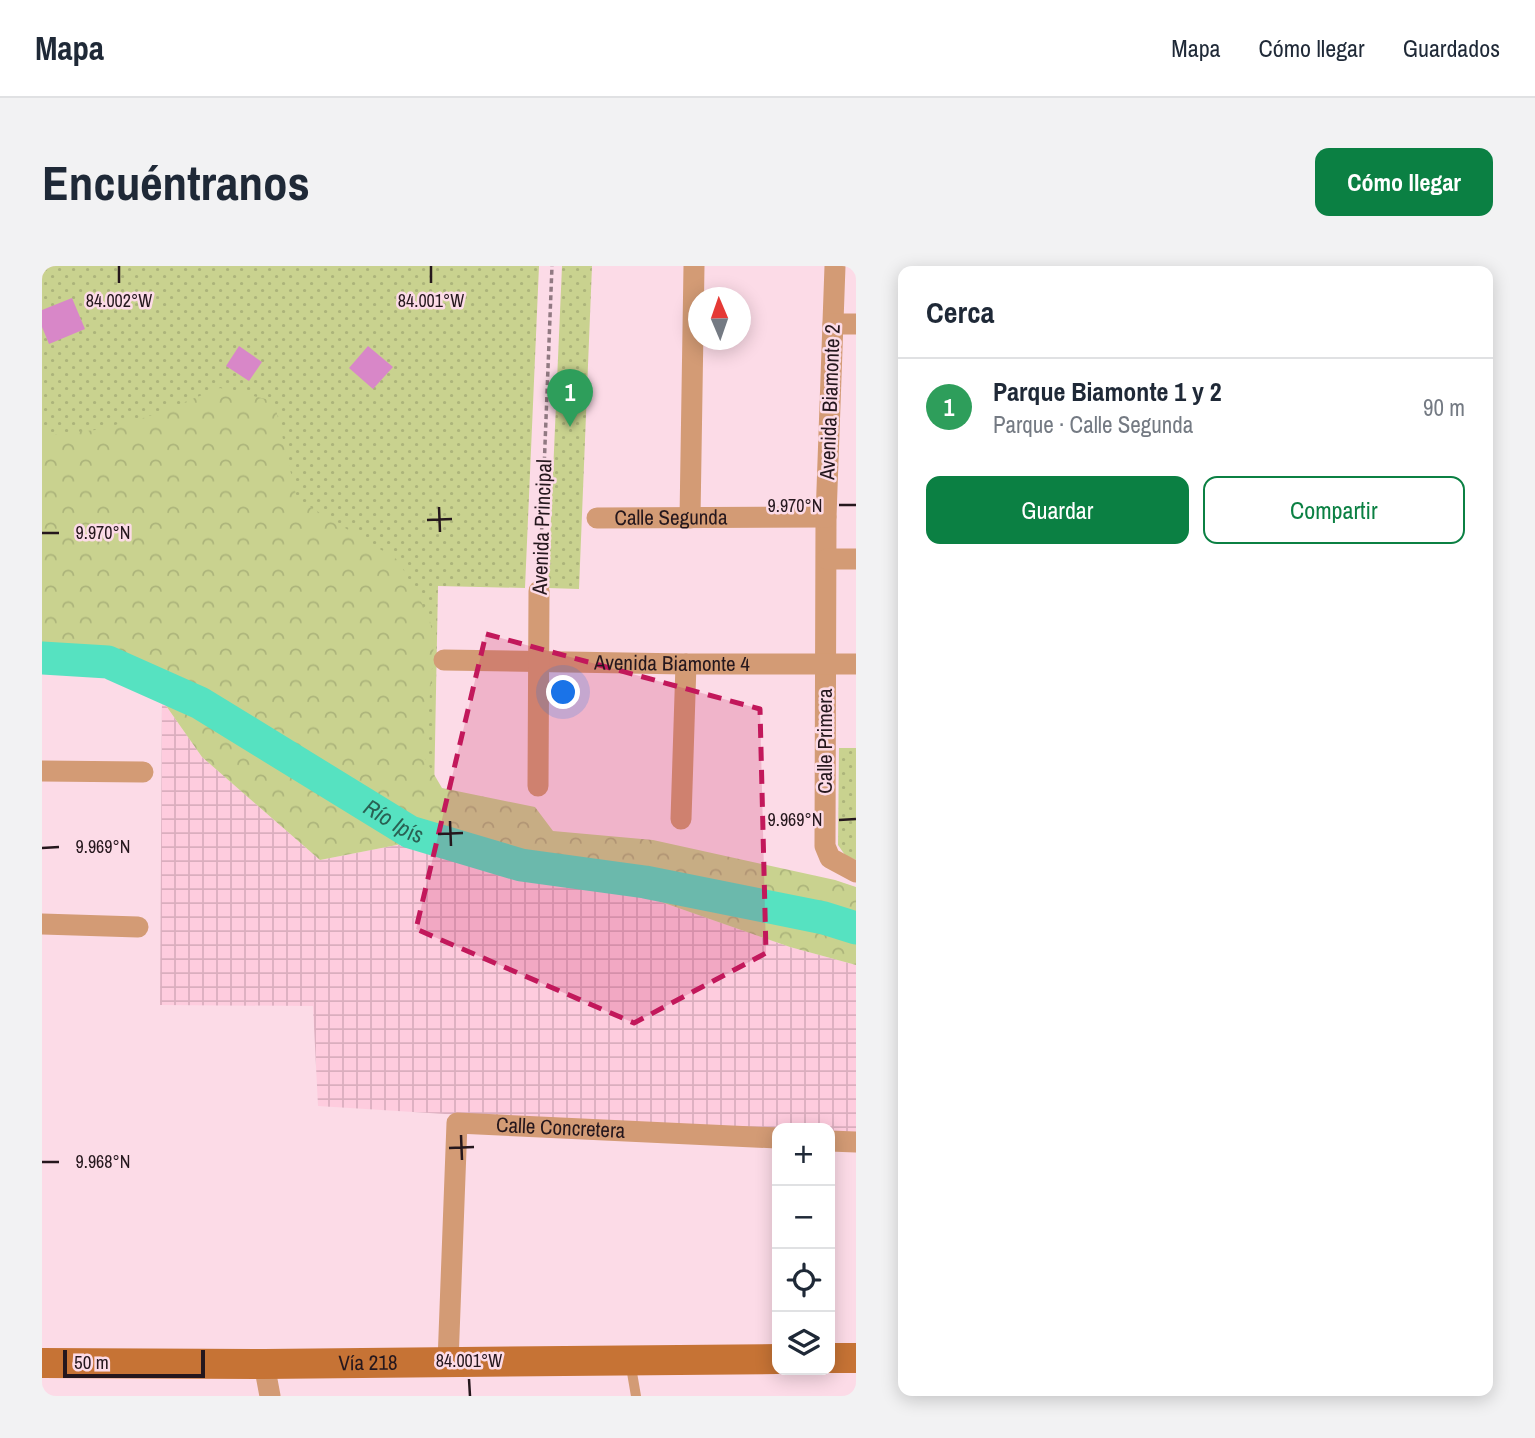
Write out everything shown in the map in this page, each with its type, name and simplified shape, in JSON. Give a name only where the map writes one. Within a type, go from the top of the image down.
[{"type":"main road","points":[[835,1359],[856,1358]]},
{"type":"main road","name":"Vía 218","points":[[42,1363],[264,1364],[772,1359]]},
{"type":"street","points":[[690,518],[694,266]]},
{"type":"street","name":"Avenida Biamonte 2","points":[[825,664],[826,517],[835,266]]},
{"type":"street","points":[[833,324],[856,324]]},
{"type":"street","name":"Calle Segunda","points":[[597,518],[826,517]]},
{"type":"street","points":[[827,559],[856,559]]},
{"type":"street","name":"Avenida Principal","points":[[538,786],[539,591]]},
{"type":"street","name":"Avenida Biamonte 4","points":[[444,660],[686,664],[856,663]]},
{"type":"street","points":[[681,819],[686,664]]},
{"type":"street","name":"Calle Primera","points":[[825,664],[825,846],[830,858],[856,872]]},
{"type":"street","points":[[42,771],[143,772]]},
{"type":"street","points":[[42,924],[138,927]]},
{"type":"street","name":"Calle Concretera","points":[[448,1362],[457,1123],[772,1138]]},
{"type":"street","points":[[835,1141],[856,1142]]},
{"type":"street","points":[[264,1364],[270,1396]]},
{"type":"lane","points":[[630,1361],[636,1396]]},
{"type":"path","name":"Avenida Principal","points":[[539,591],[552,266]]},
{"type":"highlighted area","points":[[486,634],[760,709],[766,953],[634,1023],[416,929]]},
{"type":"shaded area","points":[[162,700],[202,757],[320,860],[402,844],[512,876],[647,897],[790,947],[856,965],[856,1132],[835,1131],[835,1123],[772,1123],[772,1129],[318,1106],[313,1006],[160,1005]]},
{"type":"green space","points":[[42,266],[539,266],[525,588],[438,586],[434,796],[148,655],[42,647]]},
{"type":"green space","points":[[562,266],[592,266],[579,589],[548,588]]},
{"type":"green space","points":[[220,388],[274,401],[297,499],[398,560],[429,616],[434,642],[425,759],[442,788],[535,807],[553,831],[653,840],[856,887],[856,965],[790,947],[647,897],[511,876],[402,844],[320,860],[202,757],[162,700],[118,676],[42,670],[42,436],[95,430],[147,417]]},
{"type":"green space","points":[[839,748],[856,748],[856,860],[845,855],[838,845]]},
{"type":"building","points":[[72,298],[85,329],[49,344],[42,327],[42,310]]},
{"type":"building","points":[[239,346],[262,362],[249,381],[226,366]]},
{"type":"building","points":[[368,346],[393,367],[373,389],[349,368]]},
{"type":"waterway","name":"Río Ipís","points":[[42,658],[108,662],[200,703],[410,832],[521,865],[645,882],[824,918],[856,928]]},
{"type":"place","name":"Parque Biamonte 1 y 2","points":[[570,427]]}]
